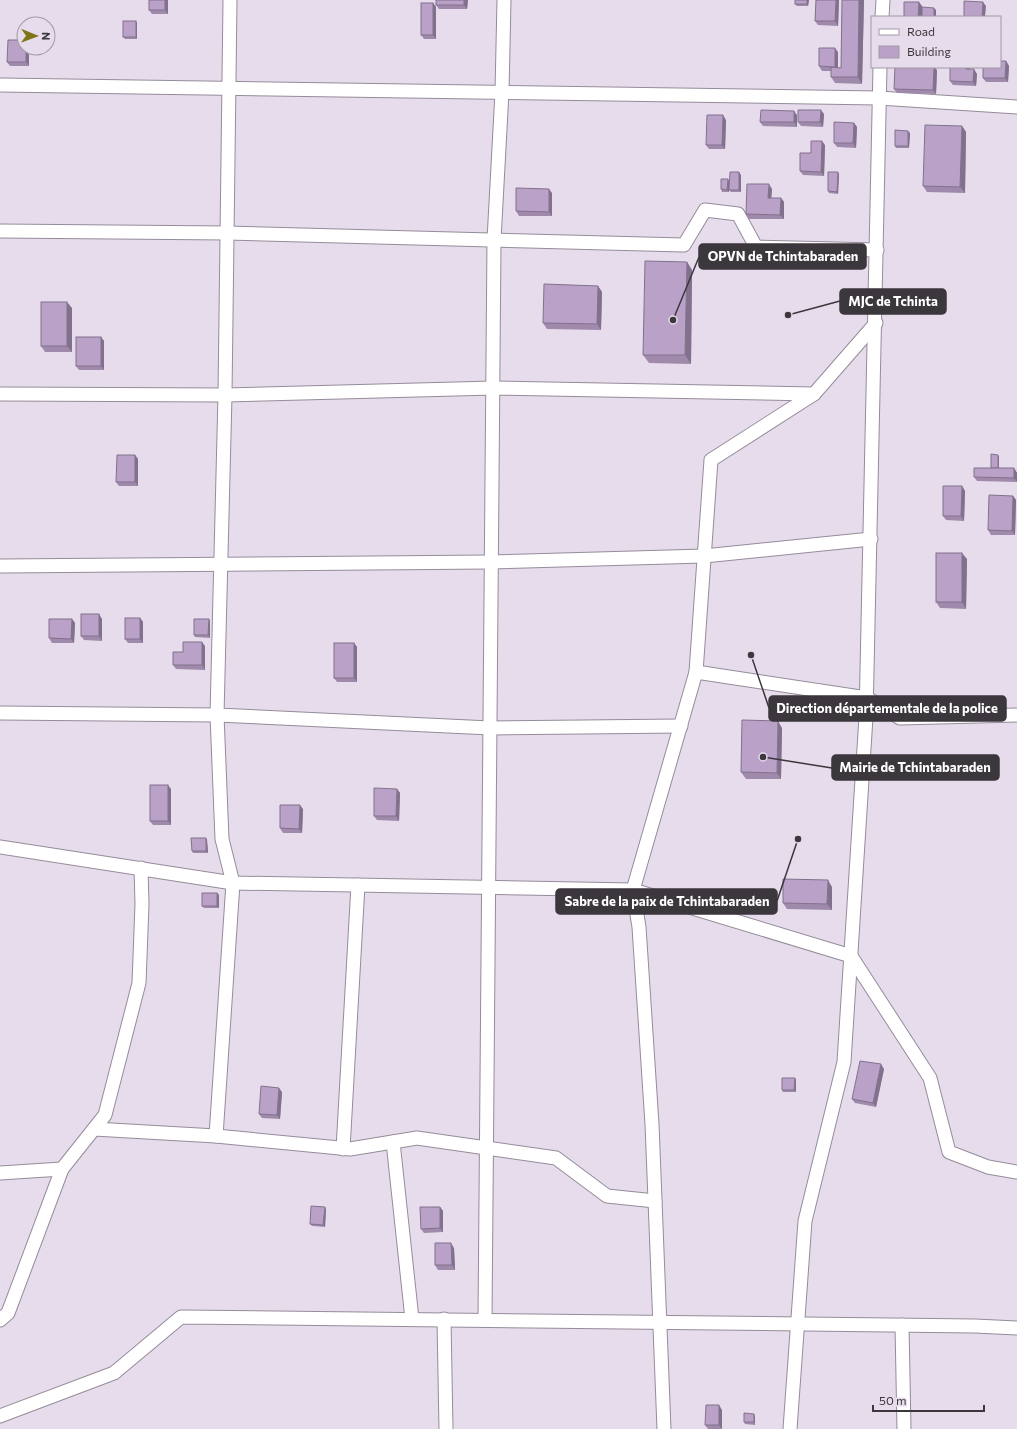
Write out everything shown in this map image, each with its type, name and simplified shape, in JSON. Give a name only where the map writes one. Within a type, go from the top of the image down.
[{"type":"street","points":[[216,1136],[233,883],[222,839],[216,714],[225,395],[230,0]]},
{"type":"street","points":[[484,1320],[490,728],[490,562],[494,388],[494,240],[502,92],[504,0]]},
{"type":"street","points":[[882,16],[883,0]]},
{"type":"street","points":[[790,1429],[806,1222],[844,1062],[867,698],[876,323],[880,68]]},
{"type":"street","points":[[0,85],[879,98],[1017,107]]},
{"type":"street","points":[[0,231],[227,233],[684,245],[705,210],[738,214],[756,247],[877,250]]},
{"type":"street","points":[[664,1429],[652,1124],[639,927],[633,890],[696,672],[710,460],[814,394],[876,323]]},
{"type":"street","points":[[0,394],[225,395],[494,388],[814,394]]},
{"type":"street","points":[[0,566],[490,562],[704,556],[871,539]]},
{"type":"street","points":[[696,672],[867,698],[900,718],[1017,715]]},
{"type":"street","points":[[0,713],[216,714],[490,728],[681,726]]},
{"type":"street","points":[[0,847],[233,883],[633,890],[851,956],[930,1078],[949,1152],[988,1167],[1017,1172]]},
{"type":"street","points":[[0,1320],[8,1312],[62,1169],[105,1115],[139,984],[142,904],[141,868]]},
{"type":"street","points":[[343,1148],[358,885]]},
{"type":"street","points":[[94,1129],[216,1136],[350,1149],[417,1138],[486,1146],[556,1158],[607,1196],[655,1201]]},
{"type":"street","points":[[393,1142],[412,1319]]},
{"type":"street","points":[[0,1173],[62,1169]]},
{"type":"street","points":[[0,1416],[114,1373],[181,1317],[902,1325],[1017,1328]]},
{"type":"street","points":[[444,1319],[446,1429]]},
{"type":"street","points":[[902,1325],[904,1429]]},
{"type":"building","points":[[149,0],[165,0],[165,10],[149,10]]},
{"type":"building","points":[[436,0],[464,0],[464,5],[436,5]]},
{"type":"building","points":[[795,0],[807,0],[807,4],[795,4]]},
{"type":"building","points":[[816,0],[836,0],[835,21],[815,21]]},
{"type":"building","points":[[842,0],[859,0],[858,77],[831,77],[831,67],[841,68]]},
{"type":"building","points":[[964,1],[983,2],[982,16],[964,16]]},
{"type":"building","points":[[904,2],[919,2],[918,16],[904,16]]},
{"type":"building","points":[[421,3],[433,3],[433,35],[421,35]]},
{"type":"building","points":[[922,7],[934,8],[934,16],[922,16]]},
{"type":"building","points":[[123,21],[136,21],[136,37],[123,37]]},
{"type":"building","points":[[8,40],[16,40],[16,56],[26,56],[26,62],[7,62]]},
{"type":"building","points":[[819,48],[835,48],[835,67],[819,66]]},
{"type":"building","points":[[1001,61],[1006,61],[1005,78],[983,78],[983,68],[1001,68]]},
{"type":"building","points":[[895,68],[934,68],[933,90],[894,89]]},
{"type":"building","points":[[950,68],[974,69],[973,82],[950,81]]},
{"type":"building","points":[[761,110],[794,111],[794,122],[760,122]]},
{"type":"building","points":[[798,110],[821,110],[820,122],[798,122]]},
{"type":"building","points":[[707,115],[723,115],[722,145],[706,145]]},
{"type":"building","points":[[834,122],[854,123],[853,143],[834,143]]},
{"type":"building","points":[[925,125],[962,126],[960,187],[923,186]]},
{"type":"building","points":[[895,130],[908,131],[908,146],[895,146]]},
{"type":"building","points":[[811,141],[822,141],[821,172],[800,171],[800,153],[811,153]]},
{"type":"building","points":[[730,172],[739,172],[739,190],[729,190]]},
{"type":"building","points":[[828,172],[838,172],[837,192],[828,191]]},
{"type":"building","points":[[721,179],[728,179],[727,190],[721,189]]},
{"type":"building","points":[[747,184],[769,184],[768,198],[781,198],[780,215],[746,214]]},
{"type":"building","points":[[516,188],[549,189],[549,212],[516,211]]},
{"type":"building","points":[[645,261],[687,262],[685,355],[643,355]]},
{"type":"building","points":[[544,284],[598,286],[597,324],[543,323]]},
{"type":"building","points":[[41,302],[67,302],[67,346],[41,346]]},
{"type":"building","points":[[76,337],[101,337],[101,366],[76,366]]},
{"type":"building","points":[[991,454],[998,455],[998,468],[991,468]]},
{"type":"building","points":[[117,455],[135,455],[135,482],[116,482]]},
{"type":"building","points":[[974,468],[1014,468],[1014,478],[974,477]]},
{"type":"building","points":[[943,486],[962,486],[961,516],[943,516]]},
{"type":"building","points":[[989,495],[1013,496],[1012,531],[988,530]]},
{"type":"building","points":[[936,553],[962,553],[962,602],[936,602]]},
{"type":"building","points":[[81,614],[99,614],[99,636],[81,636]]},
{"type":"building","points":[[125,618],[140,618],[140,639],[125,639]]},
{"type":"building","points":[[49,619],[72,619],[71,639],[49,638]]},
{"type":"building","points":[[194,619],[209,619],[208,635],[194,635]]},
{"type":"building","points":[[183,642],[202,642],[202,665],[173,665],[173,652],[183,652]]},
{"type":"building","points":[[334,643],[354,643],[354,678],[334,678]]},
{"type":"building","points":[[742,720],[778,721],[777,773],[741,772]]},
{"type":"building","points":[[150,785],[168,785],[168,821],[150,821]]},
{"type":"building","points":[[374,788],[397,789],[396,816],[374,816]]},
{"type":"building","points":[[280,805],[300,805],[299,829],[280,828]]},
{"type":"building","points":[[191,838],[206,838],[206,851],[192,851]]},
{"type":"building","points":[[783,879],[828,880],[827,904],[783,903]]},
{"type":"building","points":[[202,893],[217,893],[217,906],[202,906]]},
{"type":"building","points":[[860,1061],[881,1064],[873,1103],[852,1099]]},
{"type":"building","points":[[782,1078],[795,1078],[794,1090],[782,1090]]},
{"type":"building","points":[[261,1086],[279,1088],[277,1115],[259,1114]]},
{"type":"building","points":[[311,1206],[325,1207],[323,1225],[310,1224]]},
{"type":"building","points":[[420,1207],[440,1207],[440,1228],[421,1229]]},
{"type":"building","points":[[435,1243],[451,1243],[452,1265],[435,1265]]},
{"type":"building","points":[[706,1405],[719,1405],[719,1425],[705,1425]]},
{"type":"building","points":[[744,1413],[754,1414],[754,1422],[744,1422]]},
{"type":"place","name":"MJC de Tchinta","points":[[788,315]]},
{"type":"place","name":"OPVN de Tchintabaraden","points":[[673,320]]},
{"type":"place","name":"Direction départementale de la police","points":[[751,655]]},
{"type":"place","name":"Mairie de Tchintabaraden","points":[[763,757]]},
{"type":"place","name":"Sabre de la paix de Tchintabaraden","points":[[798,839]]}]
